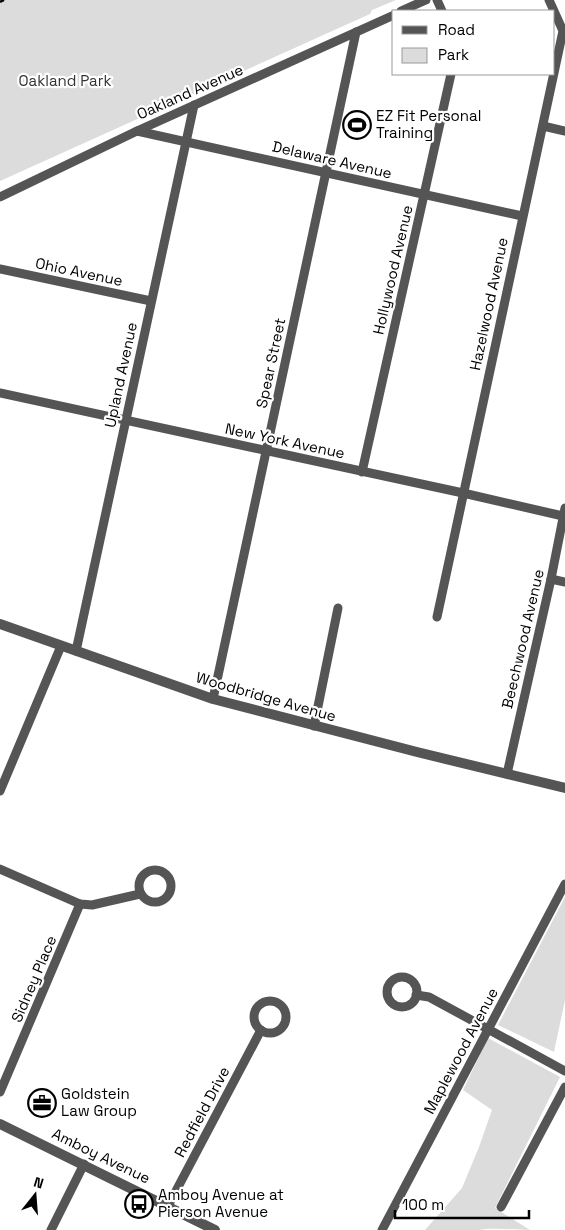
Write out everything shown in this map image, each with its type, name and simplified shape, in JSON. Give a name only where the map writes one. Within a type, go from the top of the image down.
[{"type":"street","points":[[404,10],[426,0]]},
{"type":"street","name":"Hazelwood Avenue","points":[[555,12],[563,30],[555,67]]},
{"type":"street","name":"Oakland Avenue","points":[[0,197],[137,131],[392,16]]},
{"type":"street","name":"Spear Street","points":[[213,699],[356,32]]},
{"type":"street","name":"Hollywood Avenue","points":[[362,472],[451,75]]},
{"type":"street","name":"Hazelwood Avenue","points":[[437,616],[553,75]]},
{"type":"street","name":"Upland Avenue","points":[[76,651],[194,105]]},
{"type":"street","points":[[542,126],[565,131]]},
{"type":"street","name":"Delaware Avenue","points":[[137,131],[522,216]]},
{"type":"street","name":"Ohio Avenue","points":[[0,269],[151,301]]},
{"type":"street","name":"New York Avenue","points":[[0,393],[362,472],[564,512]]},
{"type":"street","name":"Beechwood Avenue","points":[[507,774],[551,579],[564,512]]},
{"type":"street","points":[[551,579],[565,582]]},
{"type":"street","points":[[314,726],[338,608]]},
{"type":"street","name":"Woodbridge Avenue","points":[[0,624],[213,699],[530,781],[565,788]]},
{"type":"street","points":[[0,792],[61,646]]},
{"type":"street","points":[[0,869],[80,904],[92,904],[140,894]]},
{"type":"street","name":"Maplewood Avenue","points":[[382,1230],[565,884]]},
{"type":"street","name":"Sidney Place","points":[[0,1092],[80,904]]},
{"type":"street","points":[[416,995],[429,997],[565,1071]]},
{"type":"street","name":"Redfield Drive","points":[[168,1206],[261,1030]]},
{"type":"street","points":[[500,1207],[565,1087]]},
{"type":"street","name":"Amboy Avenue","points":[[0,1124],[215,1230]]},
{"type":"street","points":[[51,1230],[84,1164]]},
{"type":"green space","name":"Oakland Park","points":[[0,0],[396,0],[372,10],[370,14],[0,181]]},
{"type":"green space","points":[[565,897],[565,1000],[554,1052],[498,1025]]},
{"type":"green space","points":[[488,1038],[560,1077],[495,1208],[530,1230],[425,1230],[462,1188],[492,1110],[463,1090]]},
{"type":"railway","points":[[0,2],[4,0]]},
{"type":"place","name":"EZ Fit Personal Training","points":[[357,125]]},
{"type":"place","name":"Goldstein Law Group","points":[[42,1103]]},
{"type":"place","name":"Amboy Avenue at Pierson Avenue","points":[[139,1204]]}]
